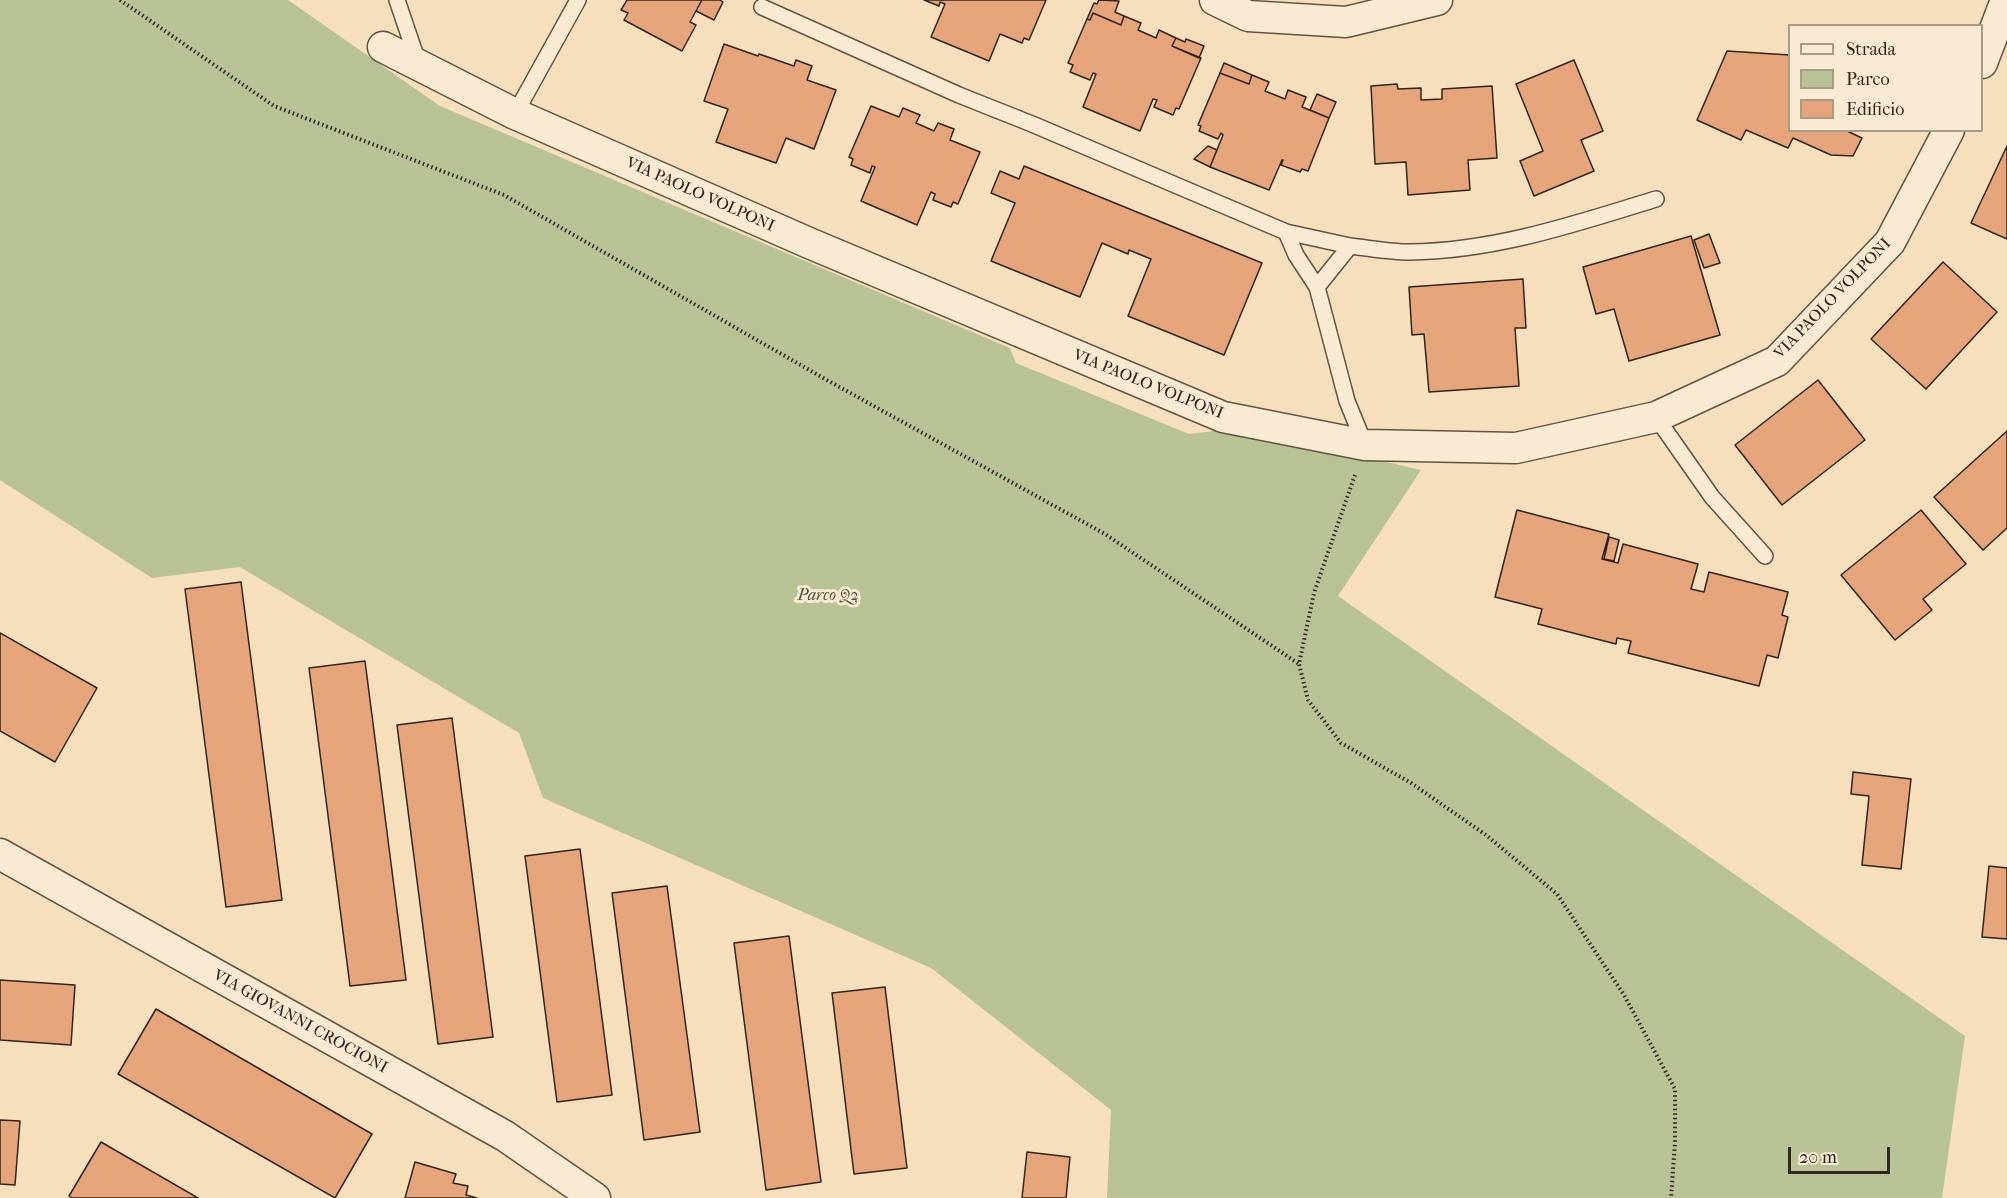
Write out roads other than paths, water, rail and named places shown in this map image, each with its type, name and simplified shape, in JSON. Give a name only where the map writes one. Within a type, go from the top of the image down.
[{"type":"street","points":[[1215,0],[1248,16],[1346,22],[1437,0]]},
{"type":"street","points":[[1983,60],[2006,0]]},
{"type":"street","name":"VIA PAOLO VOLPONI","points":[[383,46],[515,114],[809,243],[1223,417],[1365,445],[1516,448],[1656,417],[1776,361],[1890,242],[1948,132]]},
{"type":"street","name":"VIA GIOVANNI CROCIONI","points":[[0,854],[504,1136],[595,1198]]},
{"type":"lane","points":[[397,0],[419,65]]},
{"type":"lane","points":[[515,114],[578,0]]},
{"type":"lane","points":[[762,8],[959,95],[1286,232],[1350,246],[1408,252],[1489,246],[1550,232],[1656,199]]},
{"type":"lane","points":[[1286,232],[1296,255],[1317,287],[1347,401],[1365,445]]},
{"type":"lane","points":[[1317,287],[1350,246]]},
{"type":"lane","points":[[1656,417],[1712,497],[1765,556]]},
{"type":"park label","name":"Parco Q2","points":[[828,596]]}]
